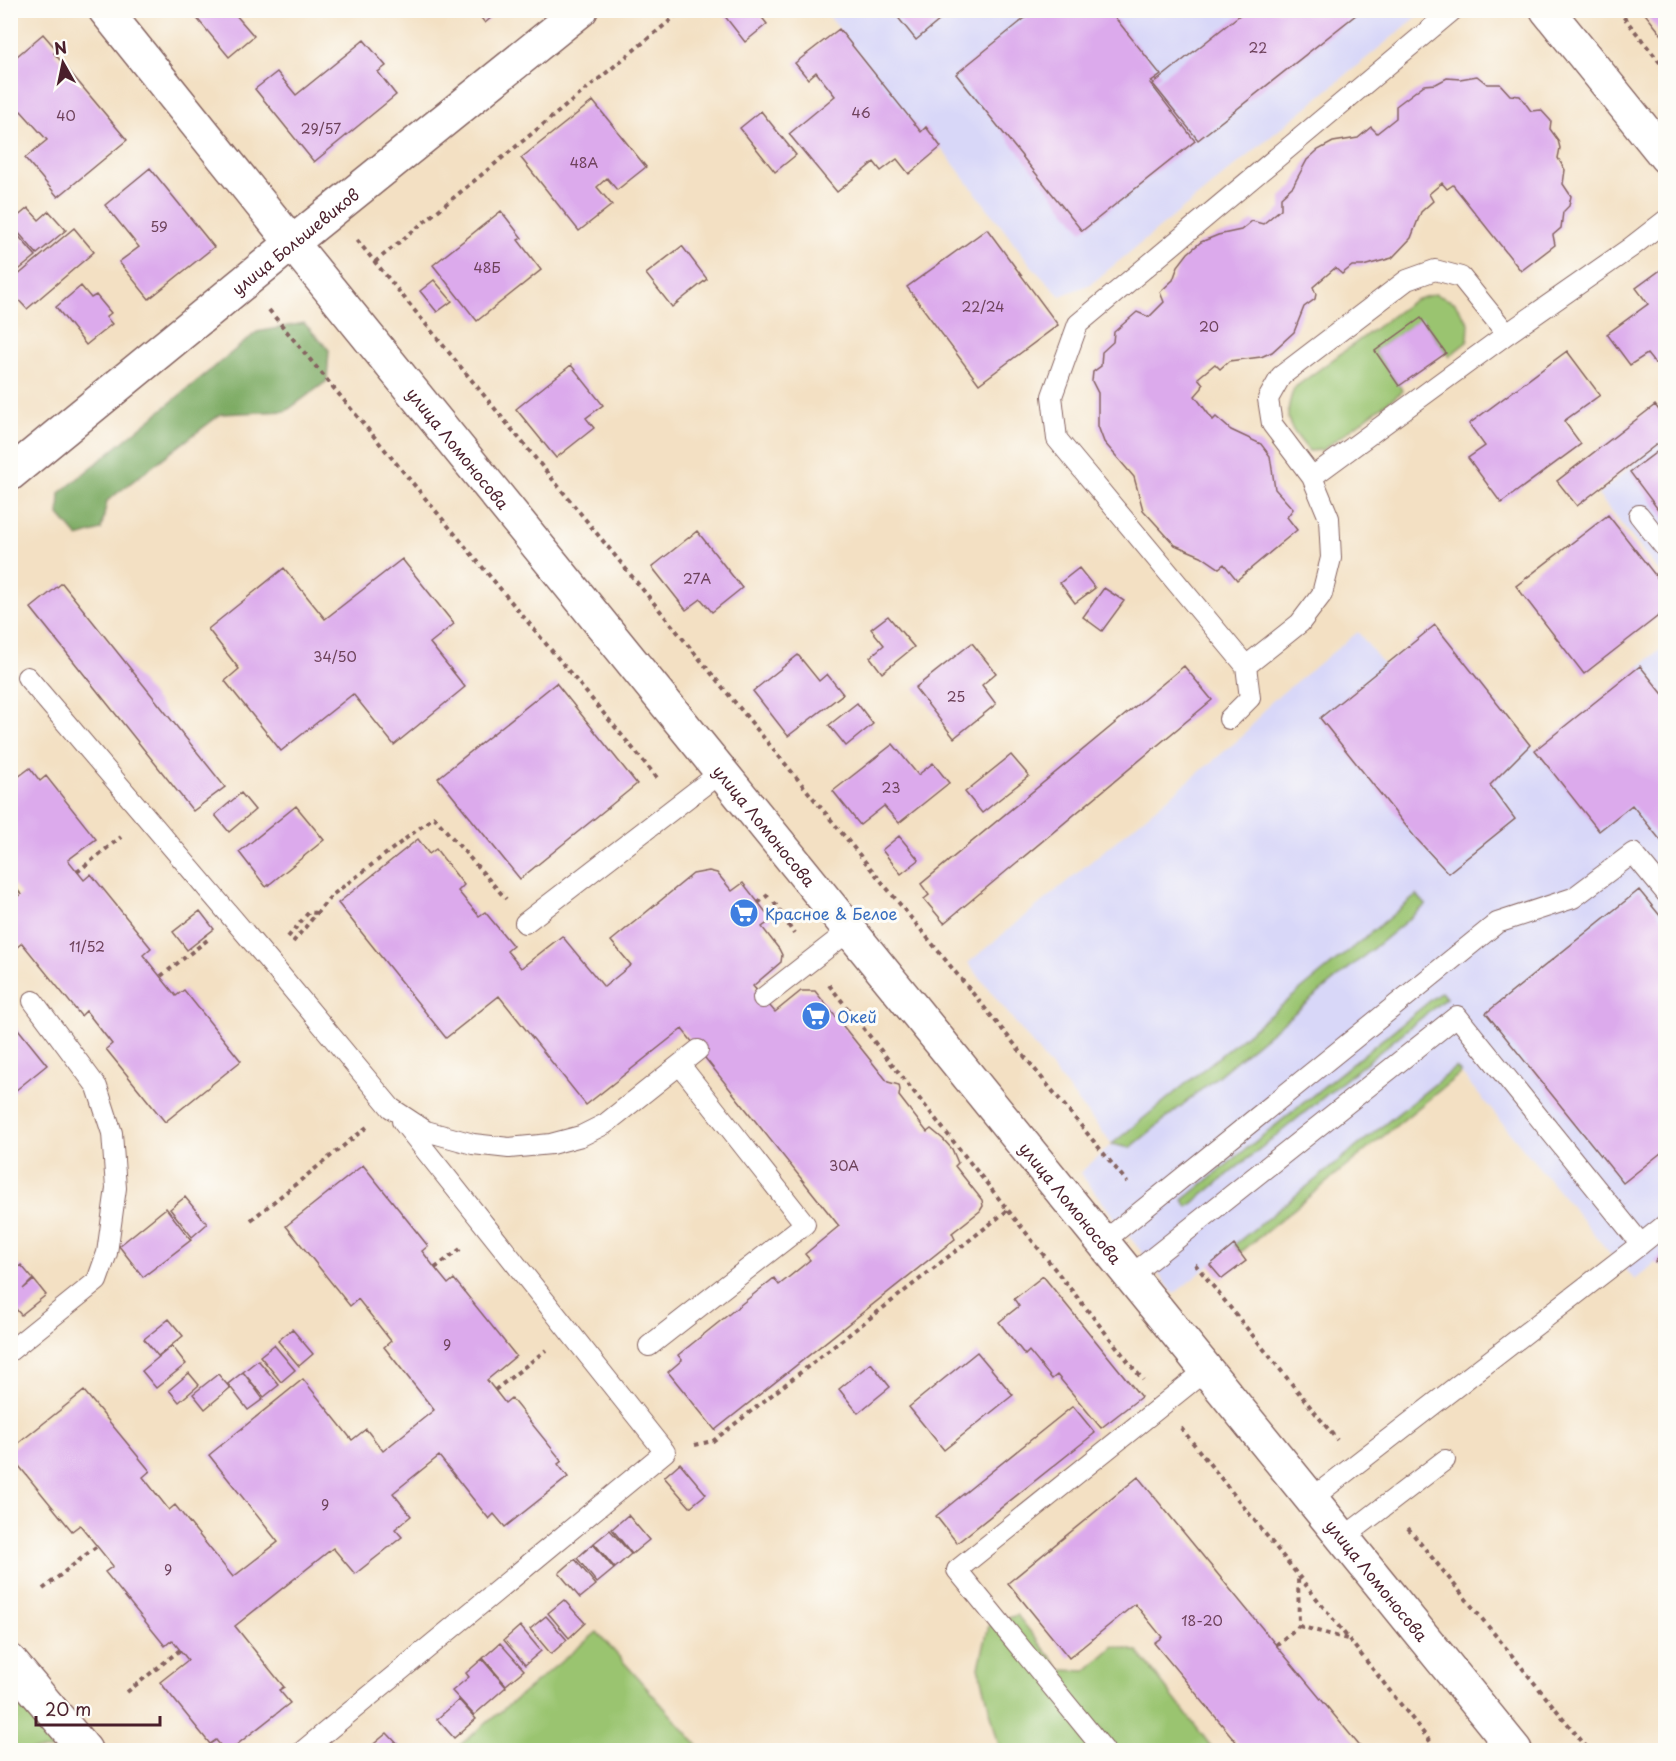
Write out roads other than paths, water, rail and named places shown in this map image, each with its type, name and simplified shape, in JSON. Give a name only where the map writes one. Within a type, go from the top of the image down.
[{"type":"street","name":"улица Ломоносова","points":[[105,10],[1515,1750]]},
{"type":"street","name":"улица Большевиков","points":[[10,474],[581,10]]},
{"type":"street","points":[[1547,10],[1665,157]]},
{"type":"street","points":[[10,1661],[85,1750]]},
{"type":"lane","points":[[1228,719],[1250,698],[1246,666],[1057,439],[1052,396],[1078,324],[1453,10]]},
{"type":"lane","points":[[1312,477],[1507,334],[1630,248],[1665,220]]},
{"type":"lane","points":[[1246,666],[1300,623],[1322,594],[1331,558],[1329,518],[1312,477],[1272,424],[1268,399],[1281,376],[1407,280],[1436,270],[1461,277],[1507,334]]},
{"type":"lane","points":[[1639,515],[1665,549]]},
{"type":"lane","points":[[27,677],[271,963],[391,1108],[665,1452],[304,1750]]},
{"type":"lane","points":[[525,923],[721,772]]},
{"type":"lane","points":[[1103,1242],[1497,923],[1573,898],[1633,853],[1665,893]]},
{"type":"lane","points":[[763,998],[850,930]]},
{"type":"lane","points":[[10,1351],[97,1281],[107,1253],[116,1188],[112,1133],[97,1087],[33,1001]]},
{"type":"lane","points":[[1130,1276],[1457,1016],[1641,1244]]},
{"type":"lane","points":[[391,1108],[426,1131],[473,1144],[509,1148],[551,1144],[581,1136],[605,1124],[698,1050]]},
{"type":"lane","points":[[649,1346],[805,1224],[680,1065]]},
{"type":"lane","points":[[1311,1499],[1665,1224]]},
{"type":"lane","points":[[1104,1750],[957,1570],[1206,1370]]},
{"type":"lane","points":[[1342,1538],[1445,1460]]},
{"type":"place","name":"Красное & Белое","points":[[744,913]]},
{"type":"place","name":"Окей","points":[[816,1016]]}]
